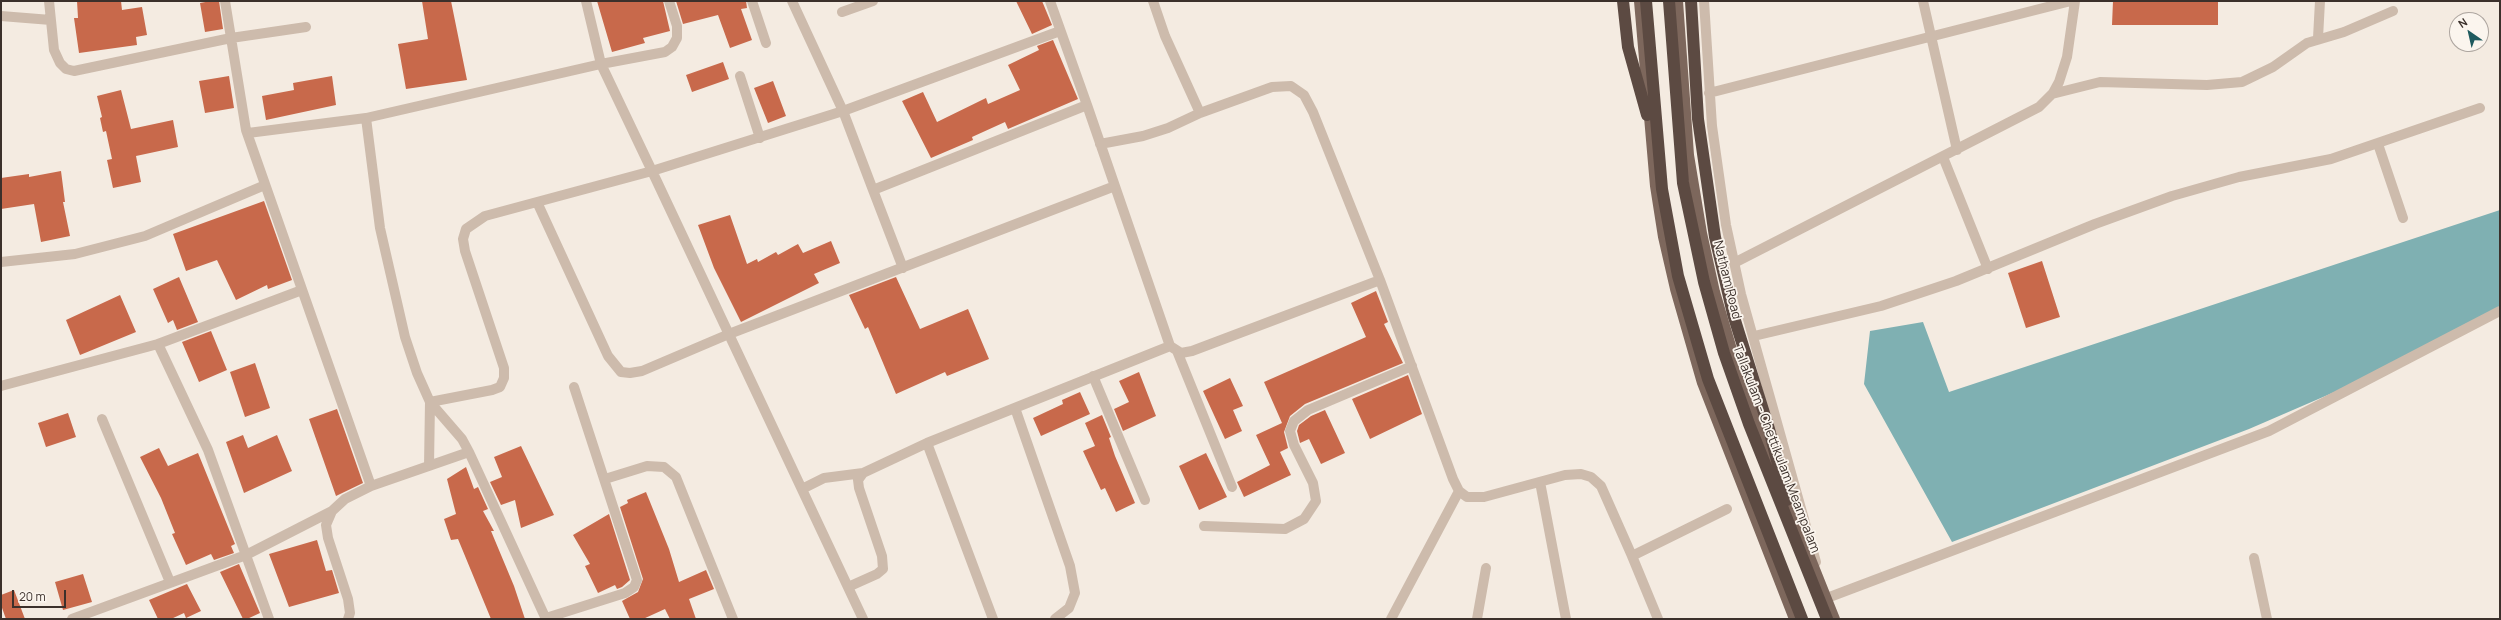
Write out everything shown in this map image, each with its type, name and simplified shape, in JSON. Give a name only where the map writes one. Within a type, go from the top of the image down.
[{"type":"highway","points":[[1623,1],[1628,47],[1647,114]]},
{"type":"highway","points":[[1646,1],[1662,189],[1678,276],[1708,380],[1802,619]]},
{"type":"highway","name":"Tallakulam - Chettikulam Meampalam","points":[[1669,1],[1683,183],[1702,274],[1724,353],[1746,416],[1827,619]]},
{"type":"highway","points":[[1691,1],[1698,119],[1709,203],[1723,273],[1787,500]]},
{"type":"main road","points":[[1639,1],[1647,114],[1663,237],[1683,320],[1712,410],[1794,619]]},
{"type":"main road","name":"Natham Road","points":[[1678,1],[1689,155],[1702,233],[1715,292],[1739,372],[1787,500],[1835,619]]},
{"type":"street","points":[[49,1],[54,50],[60,63],[66,69],[74,71],[231,38],[306,27]]},
{"type":"street","points":[[224,1],[248,133],[370,486]]},
{"type":"street","points":[[586,1],[601,64],[863,619]]},
{"type":"street","points":[[248,133],[366,118],[601,64],[665,52],[672,47],[677,38],[677,26],[669,1]]},
{"type":"street","points":[[752,1],[766,43]]},
{"type":"street","points":[[792,1],[843,112],[903,268]]},
{"type":"street","points":[[842,12],[873,1]]},
{"type":"street","points":[[1050,1],[1173,348],[1232,487]]},
{"type":"street","points":[[1153,1],[1165,36],[1200,113]]},
{"type":"street","points":[[1704,1],[1709,93],[1719,184],[1734,263],[1823,589]]},
{"type":"street","points":[[1923,1],[1957,150]]},
{"type":"street","points":[[1709,93],[1931,35],[2072,1]]},
{"type":"street","points":[[1734,263],[2039,107],[2052,94],[2059,82],[2067,56],[2075,1]]},
{"type":"street","points":[[2318,38],[2320,1]]},
{"type":"street","points":[[2052,94],[2100,82],[2207,85],[2242,82],[2255,77],[2318,38],[2344,32],[2393,11]]},
{"type":"street","points":[[1,16],[51,20]]},
{"type":"street","points":[[430,402],[492,390],[500,387],[504,378],[504,368],[463,239],[466,229],[485,216],[652,171],[843,112],[1060,31]]},
{"type":"street","points":[[740,76],[760,138]]},
{"type":"street","points":[[1100,144],[1143,136],[1168,128],[1200,113],[1272,87],[1291,86],[1304,95],[1313,112],[1380,280],[1459,491],[1468,497],[1484,497],[1565,475],[1581,474],[1591,476],[1601,486],[1658,619]]},
{"type":"street","points":[[872,190],[1087,105]]},
{"type":"street","points":[[1754,336],[1874,308],[1988,269],[2095,224],[2172,196],[2239,177],[2331,159],[2480,108]]},
{"type":"street","points":[[366,118],[382,236],[405,337],[430,402],[462,439],[469,452],[546,619],[625,593],[634,587],[637,580],[574,388]]},
{"type":"street","points":[[2378,144],[2403,218]]},
{"type":"street","points":[[1943,157],[1988,269]]},
{"type":"street","points":[[1,262],[74,254],[145,236],[265,185]]},
{"type":"street","points":[[537,202],[608,356],[621,372],[642,371],[729,334],[1115,186]]},
{"type":"street","points":[[802,489],[824,478],[863,473],[927,443],[1093,376],[1173,348],[1192,351],[1380,280]]},
{"type":"street","points":[[1,386],[158,344],[302,290]]},
{"type":"street","points":[[1827,598],[2269,431],[2500,311]]},
{"type":"street","points":[[158,344],[208,450],[268,619]]},
{"type":"street","points":[[1204,526],[1285,529],[1304,519],[1316,501],[1314,483],[1294,445],[1290,431],[1294,421],[1308,410],[1412,366]]},
{"type":"street","points":[[1093,376],[1145,500]]},
{"type":"street","points":[[429,466],[430,402]]},
{"type":"street","points":[[1015,408],[1070,566],[1075,593],[1069,608],[1055,619]]},
{"type":"street","points":[[102,419],[170,582]]},
{"type":"street","points":[[927,443],[993,619]]},
{"type":"street","points":[[72,619],[96,616],[170,582],[246,555],[332,511],[345,499],[370,486],[469,452]]},
{"type":"street","points":[[604,479],[647,466],[664,467],[676,477],[733,619]]},
{"type":"street","points":[[848,587],[877,574],[883,569],[882,556],[859,488],[858,480],[863,473]]},
{"type":"street","points":[[1540,482],[1566,619]]},
{"type":"street","points":[[1391,619],[1459,491]]},
{"type":"street","points":[[1632,556],[1727,509]]},
{"type":"street","points":[[332,511],[326,525],[328,538],[348,599],[350,613],[348,619]]},
{"type":"street","points":[[2254,558],[2267,619]]},
{"type":"street","points":[[1477,619],[1486,568]]},
{"type":"water","points":[[2500,210],[2500,310],[2374,375],[2249,429],[1952,542],[1864,384],[1870,331],[1923,322],[1949,392]]},
{"type":"building","points":[[77,1],[121,1],[122,10],[142,7],[147,35],[136,37],[137,45],[79,53],[74,18],[78,18]]},
{"type":"building","points":[[219,1],[223,29],[205,32],[200,3]]},
{"type":"building","points":[[422,1],[451,1],[467,80],[406,89],[398,44],[428,39]]},
{"type":"building","points":[[597,1],[663,1],[670,31],[643,38],[645,43],[612,52]]},
{"type":"building","points":[[676,1],[746,1],[747,8],[741,9],[752,40],[730,48],[718,15],[683,24]]},
{"type":"building","points":[[1016,1],[1042,1],[1052,25],[1032,34]]},
{"type":"building","points":[[2113,1],[2218,1],[2218,25],[2112,25]]},
{"type":"building","points":[[1053,40],[1078,99],[1008,129],[1005,122],[972,137],[973,140],[931,158],[902,101],[923,92],[937,122],[986,98],[988,104],[1020,90],[1008,65],[1039,50],[1037,46]]},
{"type":"building","points":[[723,62],[729,79],[692,92],[686,75]]},
{"type":"building","points":[[229,76],[234,108],[205,113],[199,81]]},
{"type":"building","points":[[332,76],[336,105],[266,120],[262,96],[294,90],[293,83]]},
{"type":"building","points":[[773,81],[786,116],[768,123],[754,88]]},
{"type":"building","points":[[121,90],[131,129],[173,120],[178,147],[136,156],[141,182],[113,188],[107,160],[112,159],[106,131],[103,132],[100,118],[102,117],[97,96]]},
{"type":"building","points":[[61,171],[65,202],[63,202],[70,236],[41,242],[34,204],[1,209],[1,178],[29,174],[29,177]]},
{"type":"building","points":[[264,201],[292,280],[268,289],[267,285],[236,300],[217,260],[186,271],[173,234]]},
{"type":"building","points":[[730,215],[747,264],[757,259],[758,262],[776,252],[778,255],[798,244],[803,253],[831,241],[840,263],[814,274],[819,283],[741,322],[714,268],[698,225]]},
{"type":"building","points":[[2042,261],[2060,317],[2026,328],[2008,273]]},
{"type":"building","points":[[179,277],[198,322],[177,330],[173,320],[168,323],[153,289]]},
{"type":"building","points":[[896,277],[920,329],[968,309],[989,359],[947,376],[945,372],[896,394],[868,327],[865,329],[849,295]]},
{"type":"building","points":[[1376,291],[1388,322],[1384,324],[1403,363],[1305,404],[1290,416],[1284,432],[1288,448],[1280,452],[1291,475],[1244,497],[1237,482],[1270,465],[1256,435],[1282,423],[1264,382],[1366,337],[1351,303]]},
{"type":"building","points":[[120,295],[136,332],[80,355],[66,320]]},
{"type":"building","points":[[211,331],[227,370],[199,382],[182,342]]},
{"type":"building","points":[[255,363],[270,408],[245,417],[230,372]]},
{"type":"building","points":[[1139,372],[1156,416],[1123,431],[1114,409],[1129,402],[1119,381]]},
{"type":"building","points":[[1408,375],[1422,414],[1370,439],[1352,399]]},
{"type":"building","points":[[1230,378],[1243,406],[1233,410],[1242,431],[1225,439],[1203,391]]},
{"type":"building","points":[[1080,392],[1090,414],[1041,436],[1033,418],[1063,404],[1062,400]]},
{"type":"building","points":[[337,409],[363,483],[336,496],[309,419]]},
{"type":"building","points":[[1325,410],[1345,453],[1321,464],[1309,439],[1300,443],[1297,431],[1299,425],[1311,416]]},
{"type":"building","points":[[68,413],[76,437],[46,447],[38,423]]},
{"type":"building","points":[[1102,415],[1111,437],[1109,438],[1115,456],[1135,503],[1116,512],[1105,488],[1101,490],[1083,451],[1095,446],[1085,423]]},
{"type":"building","points":[[243,435],[248,448],[277,435],[292,471],[244,493],[226,442]]},
{"type":"building","points":[[521,446],[554,515],[521,528],[515,500],[501,505],[490,482],[502,477],[494,457]]},
{"type":"building","points":[[159,448],[168,466],[198,453],[235,544],[231,546],[234,553],[214,560],[211,554],[186,565],[172,534],[175,533],[161,498],[140,457]]},
{"type":"building","points":[[1206,453],[1227,497],[1199,510],[1179,466]]},
{"type":"building","points":[[466,467],[474,489],[478,487],[488,509],[483,511],[494,531],[491,531],[514,586],[525,619],[491,619],[458,539],[451,540],[444,519],[456,514],[447,479]]},
{"type":"building","points":[[646,492],[669,549],[679,582],[706,570],[714,589],[689,599],[696,619],[670,619],[665,609],[643,619],[630,619],[622,601],[638,592],[643,579],[620,507],[628,503],[627,500]]},
{"type":"building","points":[[609,514],[630,580],[622,587],[617,589],[615,585],[598,593],[585,566],[590,564],[573,535]]},
{"type":"building","points":[[317,540],[326,571],[332,570],[339,593],[289,607],[269,554]]},
{"type":"building","points":[[239,564],[260,613],[247,619],[243,619],[220,572]]},
{"type":"building","points":[[83,574],[92,602],[63,610],[55,582]]},
{"type":"building","points":[[187,584],[201,611],[186,618],[184,613],[171,619],[158,619],[149,600]]},
{"type":"building","points":[[14,590],[25,619],[6,619],[1,605],[1,595]]}]
